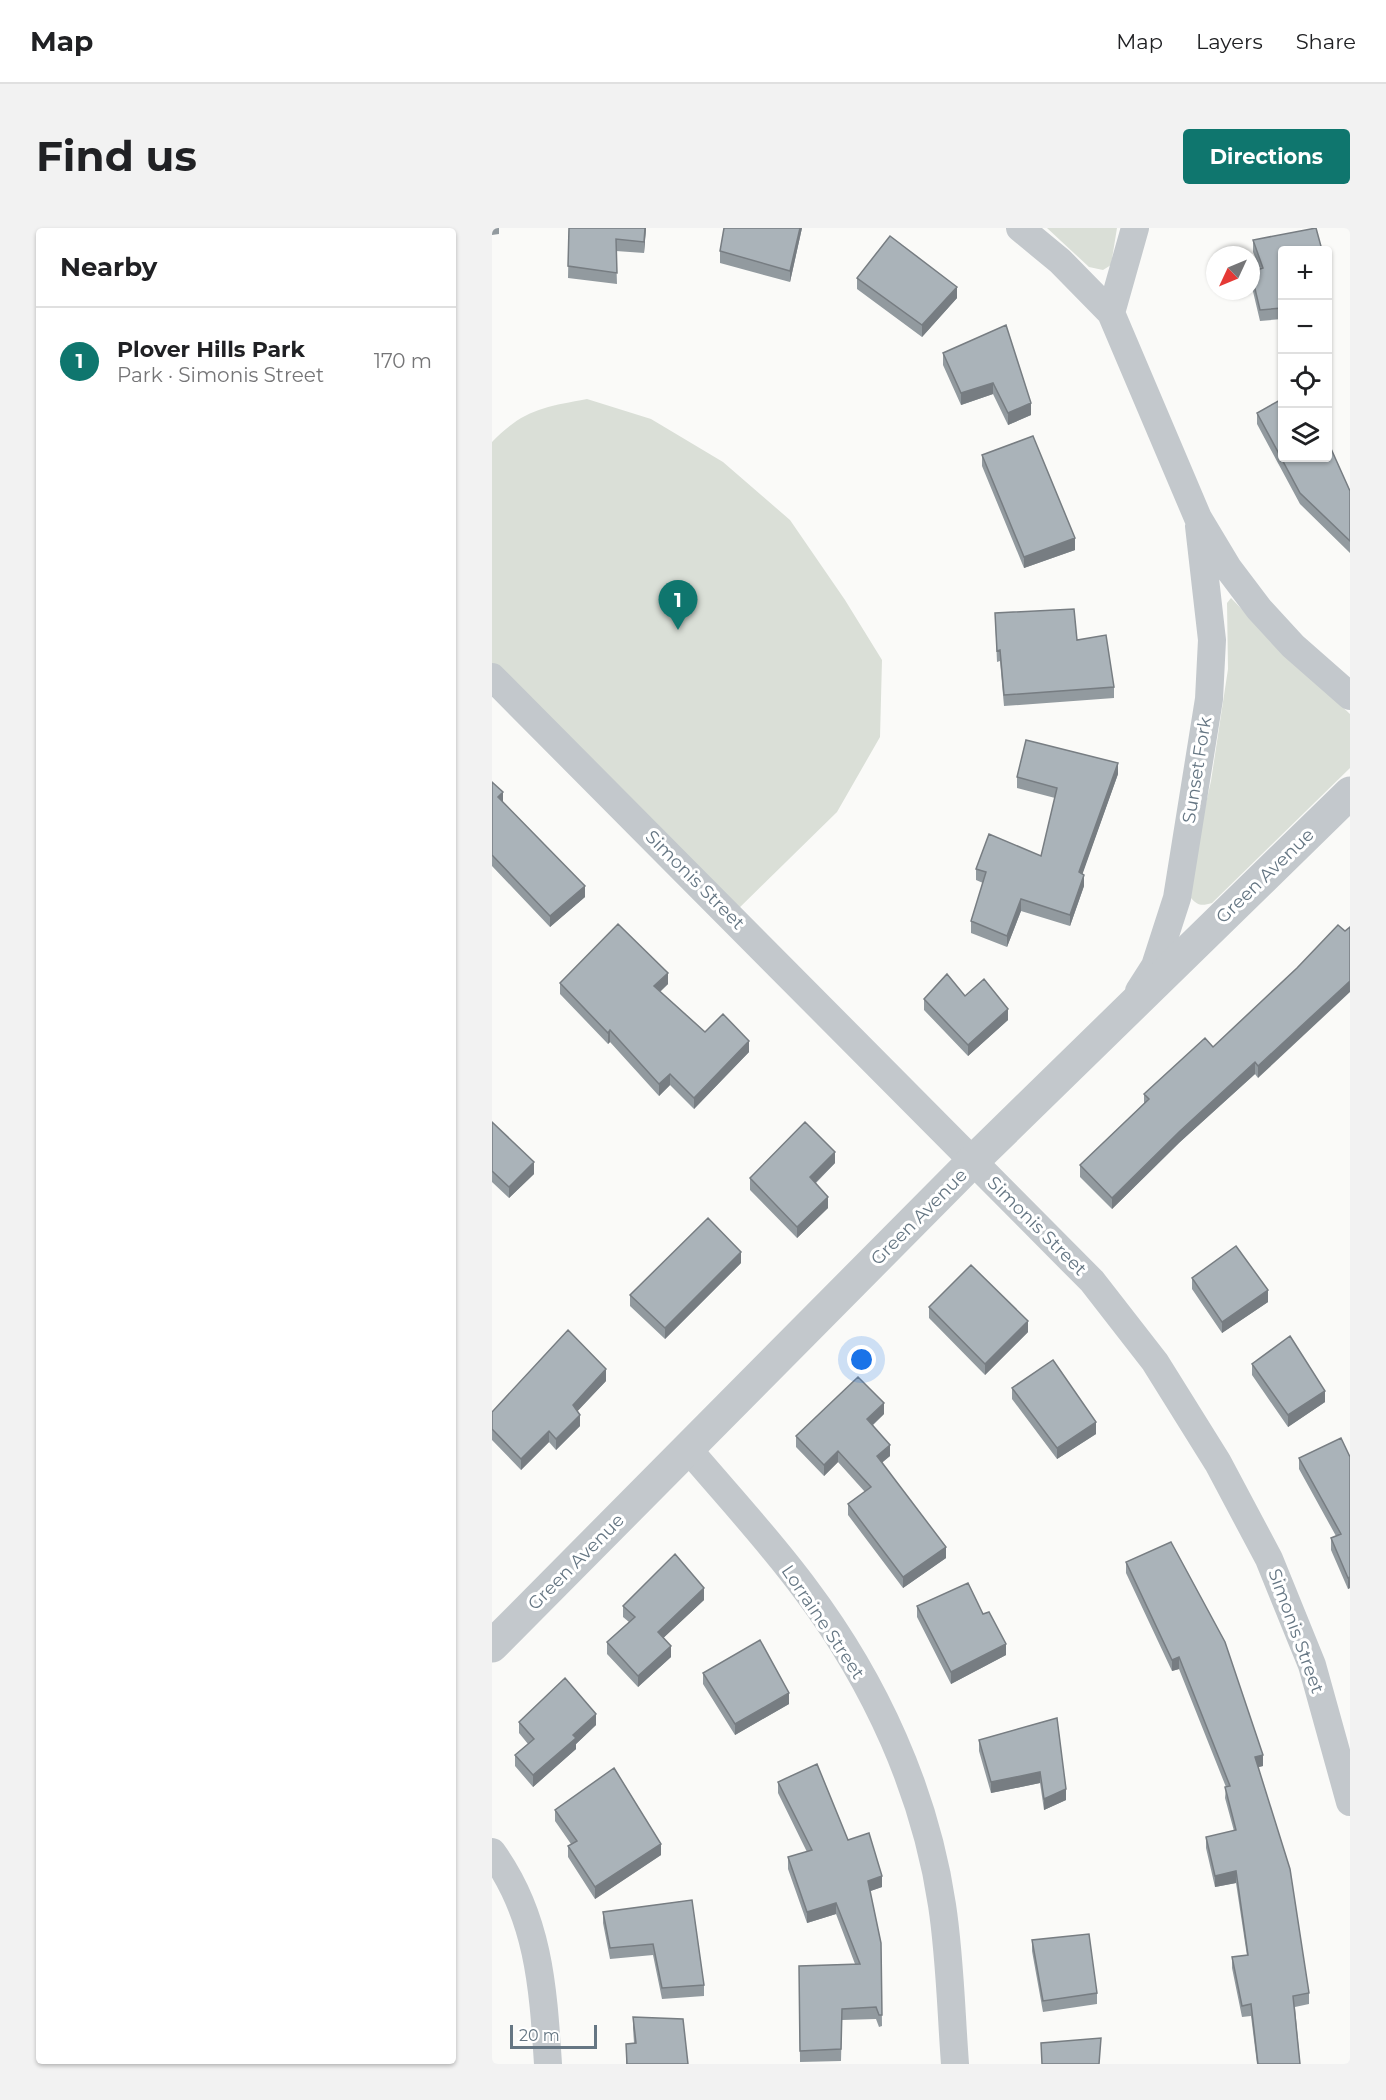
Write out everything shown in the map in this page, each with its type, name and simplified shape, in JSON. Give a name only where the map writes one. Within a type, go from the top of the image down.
[{"type":"street","name":"Sunset Fork","points":[[1020,228],[1060,261],[1111,313],[1198,518],[1228,568],[1259,609],[1301,652],[1350,696]]},
{"type":"street","points":[[1111,313],[1135,228]]},
{"type":"street","name":"Sunset Fork","points":[[1127,1011],[1155,966],[1177,898],[1209,699],[1212,640],[1198,518]]},
{"type":"street","name":"Simonis Street","points":[[492,676],[1092,1281],[1155,1362],[1218,1463],[1269,1559],[1312,1665],[1350,1802]]},
{"type":"street","name":"Green Avenue","points":[[492,1646],[689,1450],[972,1162],[1350,793]]},
{"type":"street","name":"Lorraine Street","points":[[689,1450],[806,1589],[851,1656],[882,1714],[908,1776],[928,1840],[938,1883],[942,1905],[955,2064]]},
{"type":"street","points":[[492,1852],[515,1890],[534,1940],[542,1979],[549,2064]]},
{"type":"shaded area","points":[[1047,228],[1117,228],[1111,265],[1103,270],[1089,267]]},
{"type":"shaded area","points":[[587,399],[651,419],[723,462],[790,520],[845,600],[882,660],[880,737],[837,812],[731,916],[492,677],[492,442],[514,422],[536,411]]},
{"type":"shaded area","points":[[1231,598],[1276,645],[1350,714],[1350,768],[1212,903],[1200,905],[1191,898],[1192,864],[1211,781],[1228,669],[1227,603]]},
{"type":"building","points":[[569,228],[645,228],[644,242],[616,239],[617,273],[568,266]]},
{"type":"building","points":[[724,228],[800,228],[790,271],[720,251]]},
{"type":"building","points":[[1316,228],[1321,246],[1278,246],[1278,308],[1260,310],[1258,300],[1260,300],[1260,269],[1263,268],[1260,260],[1260,246],[1255,246],[1253,240]]},
{"type":"building","points":[[890,236],[957,287],[922,325],[857,278]]},
{"type":"building","points":[[1006,325],[1031,403],[1008,413],[993,383],[961,393],[943,353]]},
{"type":"building","points":[[1278,401],[1278,452],[1257,413]]},
{"type":"building","points":[[1033,436],[1075,538],[1024,557],[982,455]]},
{"type":"building","points":[[1332,451],[1350,491],[1350,541],[1300,493],[1283,462],[1332,462]]},
{"type":"building","points":[[1074,609],[1077,640],[1106,635],[1114,687],[1004,695],[1000,650],[997,651],[995,613]]},
{"type":"building","points":[[1026,740],[1118,763],[1079,872],[1084,875],[1070,915],[1021,899],[1007,936],[971,921],[986,872],[976,869],[989,834],[1041,856],[1057,788],[1017,777]]},
{"type":"building","points":[[492,782],[503,792],[498,797],[585,886],[550,916],[492,855]]},
{"type":"building","points":[[618,924],[668,973],[654,986],[705,1032],[723,1014],[749,1041],[694,1098],[670,1074],[659,1084],[610,1030],[608,1033],[560,983]]},
{"type":"building","points":[[1338,925],[1345,931],[1350,927],[1350,981],[1258,1066],[1255,1062],[1112,1198],[1080,1165],[1149,1099],[1144,1094],[1205,1038],[1213,1047],[1297,968]]},
{"type":"building","points":[[947,974],[965,996],[984,979],[1008,1009],[968,1045],[924,999]]},
{"type":"building","points":[[492,1122],[534,1162],[509,1187],[492,1171]]},
{"type":"building","points":[[805,1122],[835,1152],[810,1177],[828,1197],[797,1227],[750,1178]]},
{"type":"building","points":[[708,1218],[741,1252],[665,1328],[630,1295]]},
{"type":"building","points":[[1236,1246],[1268,1290],[1222,1322],[1192,1278]]},
{"type":"building","points":[[971,1265],[1028,1321],[985,1364],[929,1307]]},
{"type":"building","points":[[568,1330],[606,1369],[573,1405],[580,1415],[556,1439],[549,1431],[521,1459],[492,1429],[492,1412]]},
{"type":"building","points":[[1290,1336],[1325,1391],[1288,1415],[1252,1364]]},
{"type":"building","points":[[1053,1360],[1096,1422],[1057,1448],[1012,1388]]},
{"type":"building","points":[[858,1377],[884,1403],[867,1419],[890,1445],[877,1456],[946,1547],[903,1577],[848,1504],[871,1487],[838,1451],[824,1465],[796,1436]]},
{"type":"building","points":[[1341,1438],[1350,1457],[1350,1577],[1348,1578],[1331,1538],[1341,1534],[1299,1458]]},
{"type":"building","points":[[1171,1542],[1225,1642],[1263,1755],[1255,1757],[1290,1869],[1309,1993],[1293,1996],[1300,2064],[1258,2064],[1251,2004],[1242,2006],[1232,1957],[1248,1955],[1236,1871],[1215,1876],[1206,1837],[1236,1830],[1225,1787],[1230,1786],[1179,1657],[1172,1660],[1126,1562]]},
{"type":"building","points":[[675,1554],[704,1588],[658,1632],[671,1646],[638,1676],[607,1642],[635,1617],[623,1606]]},
{"type":"building","points":[[968,1583],[983,1614],[989,1612],[1006,1644],[951,1672],[917,1606]]},
{"type":"building","points":[[760,1640],[789,1693],[735,1724],[703,1673]]},
{"type":"building","points":[[565,1678],[596,1714],[573,1735],[576,1738],[533,1775],[515,1755],[534,1739],[519,1722]]},
{"type":"building","points":[[1057,1718],[1066,1789],[1044,1799],[1040,1772],[991,1782],[979,1740]]},
{"type":"building","points":[[817,1764],[848,1840],[869,1833],[882,1876],[868,1881],[881,1943],[882,2015],[879,2015],[876,2007],[842,2009],[841,2049],[800,2051],[799,1966],[860,1964],[836,1903],[807,1912],[788,1857],[812,1850],[778,1782]]},
{"type":"building","points":[[614,1768],[661,1844],[595,1887],[568,1846],[577,1841],[555,1810]]},
{"type":"building","points":[[692,1900],[704,1985],[662,1988],[653,1944],[610,1948],[603,1912]]},
{"type":"building","points":[[1089,1934],[1097,1993],[1043,2001],[1032,1940]]},
{"type":"building","points":[[633,2017],[683,2019],[688,2064],[627,2064],[626,2044],[636,2043]]},
{"type":"building","points":[[1101,2038],[1099,2064],[1042,2064],[1041,2043]]},
{"type":"place","name":"Plover Hills Park","points":[[678,630]]}]
